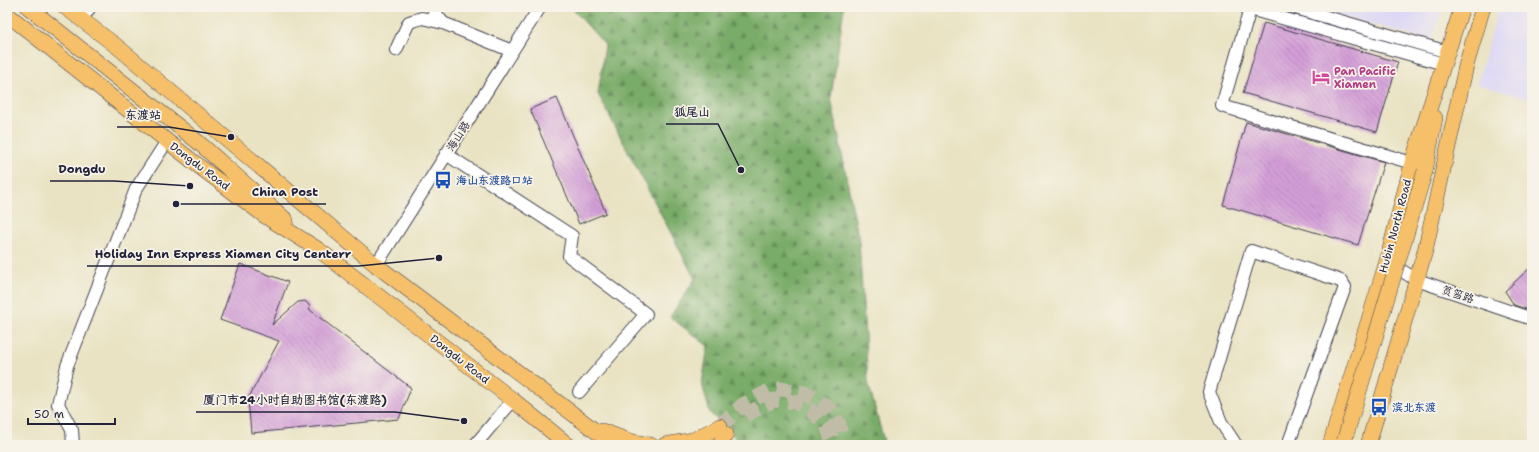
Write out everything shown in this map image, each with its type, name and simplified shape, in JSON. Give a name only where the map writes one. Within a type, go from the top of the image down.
[{"type":"main road","points":[[28,7],[198,142],[319,250]]},
{"type":"main road","points":[[66,7],[86,13],[125,53],[376,265],[614,445]]},
{"type":"main road","name":"Hubin North Road","points":[[1330,445],[1387,261],[1412,163],[1462,7]]},
{"type":"main road","points":[[1343,445],[1429,173],[1466,66],[1483,7]]},
{"type":"main road","name":"Dongdu Road","points":[[7,14],[166,141],[266,216],[319,250],[513,400],[568,445]]},
{"type":"main road","points":[[1349,445],[1429,173],[1446,58]]},
{"type":"main road","points":[[1368,445],[1425,251],[1466,66]]},
{"type":"main road","points":[[590,427],[630,441],[651,445]]},
{"type":"main road","points":[[665,445],[722,435]]},
{"type":"street","points":[[433,7],[434,12],[444,23]]},
{"type":"street","name":"海山路","points":[[376,265],[540,7]]},
{"type":"street","points":[[1292,7],[1446,58]]},
{"type":"street","points":[[1412,163],[1222,106],[1250,9],[1446,58]]},
{"type":"street","points":[[396,50],[409,22],[422,18],[444,23],[512,51]]},
{"type":"street","points":[[73,445],[72,430],[58,404],[67,366],[136,189],[166,141]]},
{"type":"street","points":[[446,154],[572,236],[569,256],[646,314],[579,392]]},
{"type":"street","points":[[1236,445],[1221,422],[1209,392],[1251,251],[1341,281],[1345,287],[1288,445]]},
{"type":"street","name":"筼筜路","points":[[1387,261],[1417,280],[1532,319]]},
{"type":"street","points":[[475,445],[513,400]]},
{"type":"shaded area","points":[[1309,7],[1442,7],[1432,41]]},
{"type":"shaded area","points":[[1499,7],[1532,7],[1532,100],[1477,84]]},
{"type":"green space","points":[[576,7],[844,7],[831,98],[859,241],[868,382],[885,445],[732,445],[735,437],[710,413],[702,384],[708,346],[670,317],[695,279],[598,94],[605,45],[574,10]]},
{"type":"building","name":"Pan Pacific Xiamen","points":[[1264,23],[1398,62],[1377,132],[1243,93]]},
{"type":"building","points":[[557,98],[606,213],[579,224],[530,109]]},
{"type":"building","points":[[1246,122],[1384,162],[1358,245],[1223,205]]},
{"type":"building","points":[[240,264],[288,282],[272,325],[298,302],[305,301],[309,305],[310,310],[411,388],[399,419],[251,433],[248,399],[279,341],[220,320]]},
{"type":"building","points":[[1532,266],[1532,311],[1514,305],[1505,291]]},
{"type":"tunnel","points":[[720,426],[743,405],[775,388],[804,393],[828,407],[839,424],[842,445]]},
{"type":"tunnel","points":[[745,415],[774,400],[795,402],[813,412],[827,426],[834,445]]},
{"type":"place","name":"Pan Pacific Xiamen","points":[[1321,77]]},
{"type":"place","name":"东渡站","points":[[231,137]]},
{"type":"place","name":"狐尾山","points":[[741,170]]},
{"type":"place","name":"海山东渡路口站","points":[[443,180]]},
{"type":"place","name":"Dongdu","points":[[190,186]]},
{"type":"place","name":"China Post","points":[[176,204]]},
{"type":"place","name":"Holiday Inn Express Xiamen City Centerr","points":[[439,258]]},
{"type":"place","name":"滨北东渡","points":[[1379,407]]},
{"type":"place","name":"厦门市24小时自助图书馆(东渡路)","points":[[464,421]]}]
